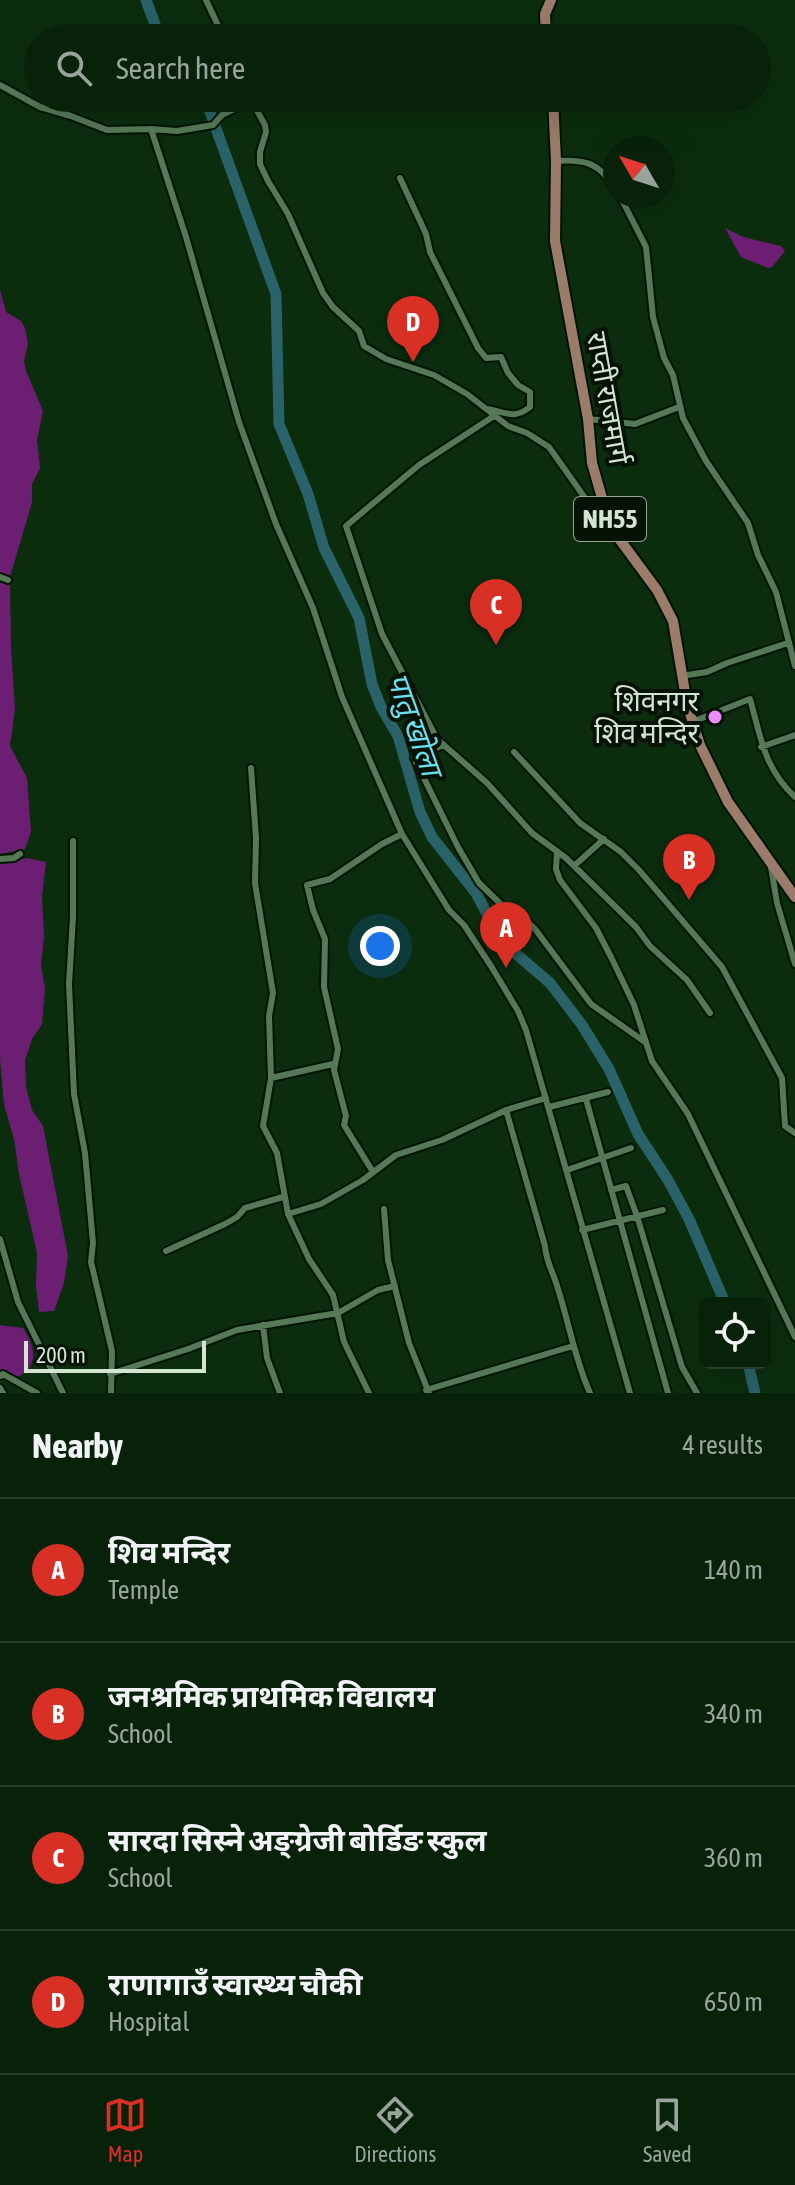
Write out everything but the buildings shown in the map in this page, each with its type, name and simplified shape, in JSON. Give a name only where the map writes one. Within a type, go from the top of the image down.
[{"type":"main road","points":[[545,24],[545,14],[551,0]]},
{"type":"main road","name":"राप्ती राजमार्ग","points":[[554,112],[555,241],[588,419],[592,463],[606,512],[620,540],[657,590],[673,621],[692,722],[728,802],[794,894]]},
{"type":"street","points":[[206,0],[217,24]]},
{"type":"street","points":[[0,85],[24,98]]},
{"type":"street","points":[[55,112],[107,130],[177,131],[213,125],[228,112]]},
{"type":"street","points":[[257,112],[266,132],[260,164],[288,214],[323,293],[359,331],[364,346],[376,355],[434,375],[467,394],[508,426],[527,433],[549,447],[585,498],[606,512]]},
{"type":"street","points":[[151,129],[186,237],[239,422],[276,524],[313,608],[342,697],[402,834],[518,1011],[531,1045],[630,1393]]},
{"type":"street","points":[[556,161],[578,161],[599,167],[603,172]]},
{"type":"street","points":[[400,178],[426,234],[430,252],[478,348],[486,358],[501,357],[508,373],[518,385],[530,392],[530,407],[523,413],[514,416],[487,409]]},
{"type":"street","points":[[626,208],[646,247],[653,317],[664,358],[673,375],[679,407],[706,461],[748,523],[758,555],[776,592],[795,666]]},
{"type":"street","points":[[588,419],[635,424],[679,407]]},
{"type":"street","points":[[494,416],[419,465],[346,526],[382,634],[423,716],[443,745],[487,783],[532,833],[574,866],[679,972],[710,1013]]},
{"type":"street","points":[[681,676],[707,672],[788,643]]},
{"type":"street","points":[[692,722],[750,699],[761,747],[771,769],[795,797]]},
{"type":"street","points":[[761,747],[795,735]]},
{"type":"street","points":[[443,745],[414,758],[479,883],[508,911],[519,914],[535,929],[591,1004],[645,1042]]},
{"type":"street","points":[[514,752],[580,823],[621,852],[667,900],[722,967],[782,1078],[785,1126],[795,1133]]},
{"type":"street","points":[[251,768],[256,838],[255,883],[273,993],[269,1016],[271,1078],[263,1126],[277,1153],[288,1214],[309,1259],[333,1295],[344,1342],[369,1393]]},
{"type":"street","points":[[373,1172],[344,1125],[346,1116],[333,1064],[338,1049],[324,987],[325,939],[307,885],[330,879],[402,834]]},
{"type":"street","points":[[574,866],[604,839]]},
{"type":"street","points":[[73,841],[69,984],[74,1094],[85,1153],[93,1243],[91,1262],[110,1340],[111,1393]]},
{"type":"street","points":[[557,852],[556,869],[560,880],[596,928],[634,1005],[652,1061],[688,1114],[795,1337]]},
{"type":"street","points":[[0,859],[14,858],[20,854]]},
{"type":"street","points":[[769,859],[777,903],[795,964]]},
{"type":"street","points":[[271,1078],[333,1064]]},
{"type":"street","points":[[549,1107],[608,1092]]},
{"type":"street","points":[[288,1214],[321,1204],[396,1155],[442,1140],[506,1110],[546,1098]]},
{"type":"street","points":[[586,1099],[668,1393]]},
{"type":"street","points":[[506,1110],[545,1246],[546,1264],[558,1285],[573,1346],[590,1393]]},
{"type":"street","points":[[567,1170],[631,1148]]},
{"type":"street","points":[[611,1190],[626,1186],[682,1367],[697,1393]]},
{"type":"street","points":[[166,1251],[225,1224],[245,1208],[283,1197]]},
{"type":"street","points":[[384,1209],[388,1260],[409,1343],[427,1391],[573,1346]]},
{"type":"street","points":[[582,1230],[663,1210]]},
{"type":"street","points":[[0,1239],[18,1302],[63,1393]]},
{"type":"street","points":[[110,1374],[237,1330],[338,1313],[378,1290],[395,1286]]},
{"type":"street","points":[[263,1325],[267,1358],[280,1393]]},
{"type":"street","points":[[0,1376],[3,1374],[15,1379],[26,1389],[37,1393]]},
{"type":"shaded area","points":[[725,228],[743,237],[781,246],[785,251],[768,268],[741,257]]},
{"type":"shaded area","points":[[0,290],[6,312],[21,321],[25,328],[28,344],[24,361],[26,371],[43,411],[37,439],[40,468],[32,484],[32,502],[10,577],[0,572]]},
{"type":"shaded area","points":[[0,581],[10,585],[15,709],[10,746],[27,778],[31,832],[25,849],[0,854]]},
{"type":"shaded area","points":[[27,858],[46,862],[42,897],[44,937],[41,966],[45,988],[42,1024],[32,1039],[25,1060],[26,1087],[32,1110],[43,1126],[68,1256],[64,1283],[54,1311],[39,1312],[37,1253],[4,1105],[0,1058],[0,864]]},
{"type":"shaded area","points":[[0,1325],[23,1328],[30,1342],[32,1362],[17,1377],[0,1372]]},
{"type":"waterway","name":"पातु खोला","points":[[146,0],[155,24]]},
{"type":"waterway","name":"पातु खोला","points":[[210,112],[276,294],[279,424],[308,494],[324,548],[359,618],[372,684],[398,736],[420,812],[432,837],[476,893],[501,941],[550,983],[582,1025],[609,1069],[638,1134],[689,1219],[722,1297]]},
{"type":"waterway","name":"पातु खोला","points":[[749,1369],[755,1393]]},
{"type":"place","name":"राणागाउँ स्वास्थ्य चौकी","points":[[413,362]]},
{"type":"place","name":"सारदा सिस्ने अङ्ग्रेजी बोर्डिङ स्कुल","points":[[496,645]]},
{"type":"place","name":"शिवनगर शिव मन्दिर","points":[[715,717]]},
{"type":"place","name":"जनश्रमिक प्राथमिक विद्यालय","points":[[689,900]]},
{"type":"place","name":"शिव मन्दिर","points":[[506,968]]}]
